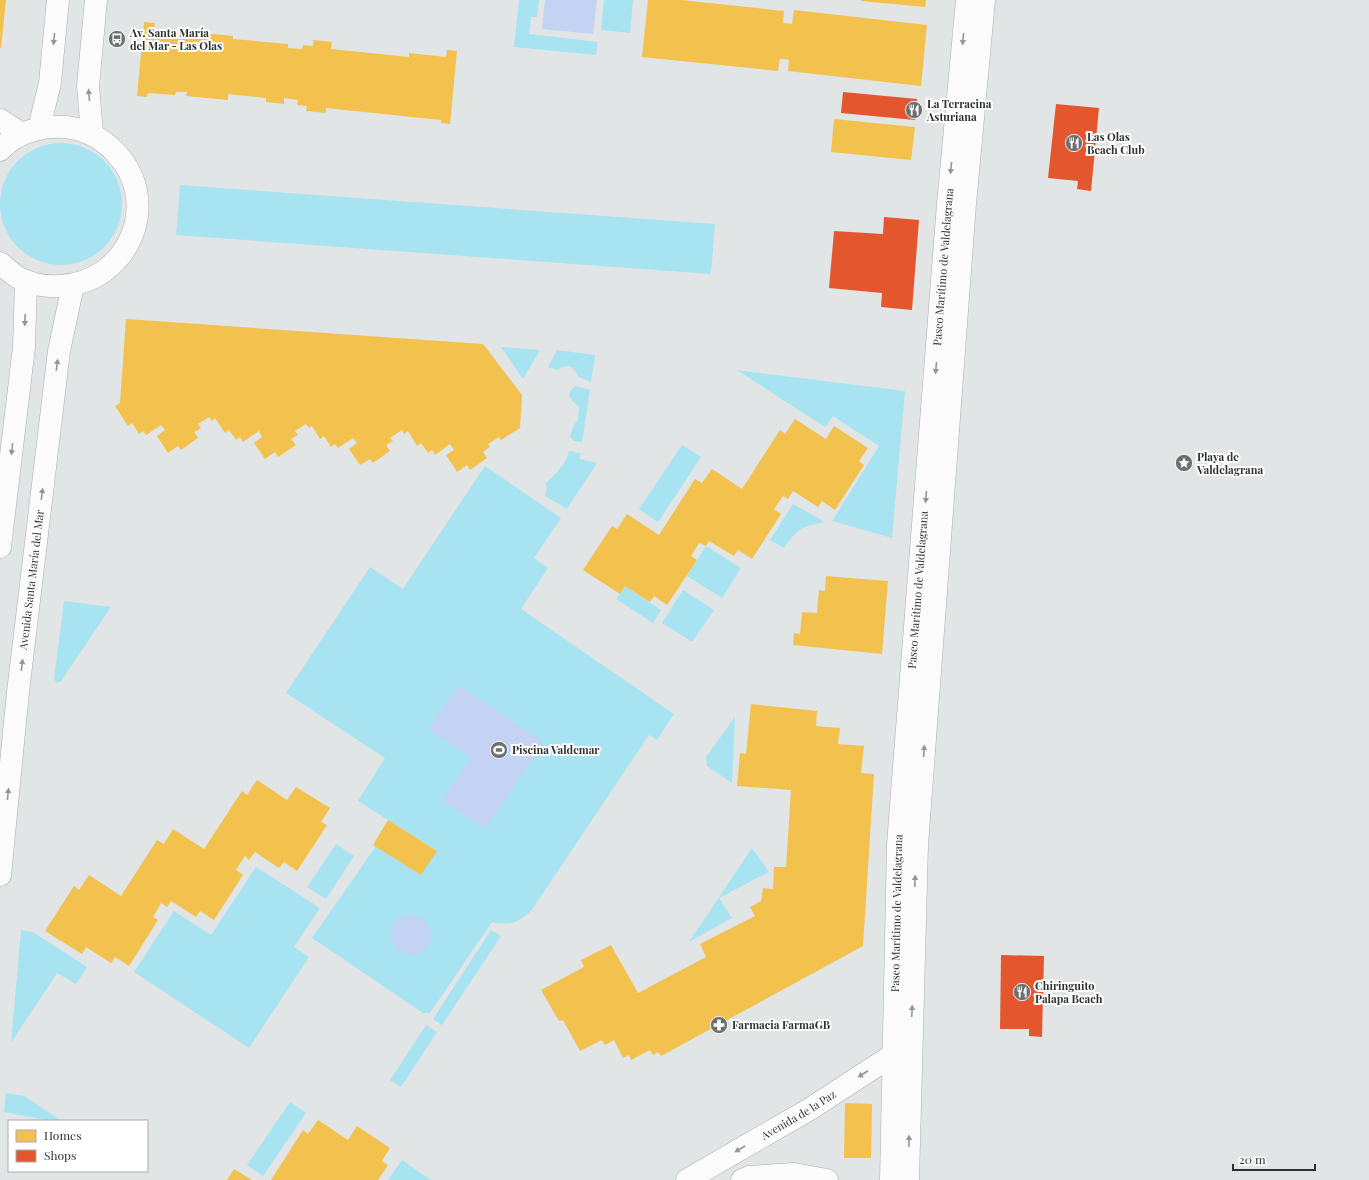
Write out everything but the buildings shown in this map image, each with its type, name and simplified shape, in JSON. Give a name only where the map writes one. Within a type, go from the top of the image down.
[{"type":"street","points":[[31,131],[50,83],[58,0]]},
{"type":"street","points":[[92,134],[88,86],[96,0]]},
{"type":"street","name":"Paseo Marítimo de Valdelagrana","points":[[908,1180],[902,1056],[898,844],[948,204],[967,0]]},
{"type":"street","name":"Paseo Marítimo de Valdelagrana","points":[[891,1180],[902,1056],[916,845],[964,212],[984,0]]},
{"type":"street","points":[[0,120],[31,131]]},
{"type":"street","points":[[0,150],[31,131],[57,126],[75,128],[92,134],[106,142],[123,161],[134,184],[138,208],[133,233],[121,256],[103,273],[83,283],[73,285],[49,286],[15,280]]},
{"type":"street","points":[[0,263],[15,280],[24,346],[0,548]]},
{"type":"street","name":"Avenida Santa María del Mar","points":[[0,875],[18,692],[58,359],[73,285]]},
{"type":"street","name":"Avenida de la Paz","points":[[687,1180],[902,1056]]},
{"type":"street","points":[[742,1180],[749,1177],[794,1174],[827,1180]]},
{"type":"shaded area","points":[[519,0],[539,0],[537,17],[531,17],[529,34],[598,42],[596,55],[514,47]]},
{"type":"shaded area","points":[[545,0],[597,0],[593,34],[542,29]]},
{"type":"shaded area","points":[[604,0],[633,0],[630,33],[601,30]]},
{"type":"shaded area","points":[[61,143],[84,147],[95,153],[104,161],[112,170],[118,181],[122,204],[118,227],[112,238],[104,247],[95,255],[84,261],[61,265],[38,261],[27,255],[18,247],[10,238],[4,227],[0,204],[4,181],[10,170],[18,161],[27,153],[38,147]]},
{"type":"shaded area","points":[[180,185],[715,224],[711,274],[176,235]]},
{"type":"shaded area","points":[[501,347],[540,350],[523,379]]},
{"type":"shaded area","points":[[557,350],[595,355],[591,382],[579,377],[570,366],[565,366],[557,370],[548,367]]},
{"type":"shaded area","points":[[737,370],[905,391],[892,538],[832,521],[879,446],[833,416],[825,427]]},
{"type":"shaded area","points":[[575,386],[590,390],[582,442],[574,441],[570,437],[573,427],[578,419],[579,406],[573,402],[569,395]]},
{"type":"shaded area","points":[[682,445],[701,457],[658,522],[639,509]]},
{"type":"shaded area","points":[[569,451],[580,453],[580,459],[597,463],[567,509],[545,496],[547,489],[546,483],[563,465]]},
{"type":"shaded area","points":[[485,466],[561,518],[534,558],[548,568],[521,609],[674,714],[657,740],[649,735],[531,911],[517,921],[504,924],[492,922],[430,1013],[423,1013],[312,938],[376,846],[421,875],[436,850],[358,801],[385,758],[286,693],[370,567],[403,589]]},
{"type":"shaded area","points":[[793,504],[825,522],[801,529],[793,536],[784,548],[770,540]]},
{"type":"shaded area","points":[[706,546],[741,568],[722,598],[687,576]]},
{"type":"shaded area","points":[[625,586],[661,610],[653,623],[616,599]]},
{"type":"shaded area","points":[[683,590],[714,610],[692,642],[662,623]]},
{"type":"shaded area","points":[[64,601],[111,607],[61,681],[57,683],[54,679]]},
{"type":"shaded area","name":"Piscina Valdemar","points":[[459,685],[544,743],[485,829],[442,800],[471,758],[428,729]]},
{"type":"shaded area","points":[[735,717],[732,783],[707,766],[706,757]]},
{"type":"shaded area","points":[[336,844],[354,856],[326,899],[307,887]]},
{"type":"shaded area","points":[[752,848],[769,872],[719,898],[732,918],[689,942]]},
{"type":"shaded area","points":[[256,867],[320,908],[294,947],[309,957],[249,1048],[134,972],[174,911],[211,935]]},
{"type":"shaded area","points":[[411,915],[419,917],[425,921],[429,927],[431,935],[429,943],[425,949],[419,953],[411,955],[403,953],[397,949],[393,943],[391,935],[393,927],[397,921],[403,917]]},
{"type":"shaded area","points":[[21,930],[33,932],[87,967],[76,984],[57,973],[11,1043]]},
{"type":"shaded area","points":[[491,930],[501,936],[442,1025],[433,1019]]},
{"type":"shaded area","points":[[426,1025],[437,1032],[401,1087],[390,1080]]},
{"type":"shaded area","points":[[6,1093],[24,1096],[60,1120],[45,1120],[4,1112]]},
{"type":"shaded area","points":[[290,1102],[306,1113],[263,1176],[247,1165]]},
{"type":"shaded area","points":[[402,1160],[431,1180],[388,1180]]},
{"type":"place","name":"Av. Santa María del Mar - Las Olas","points":[[117,39]]},
{"type":"place","name":"La Terracina Asturiana","points":[[914,110]]},
{"type":"place","name":"Las Olas Beach Club","points":[[1074,143]]},
{"type":"place","name":"Playa de Valdelagrana","points":[[1184,463]]},
{"type":"place","name":"Piscina Valdemar","points":[[499,750]]},
{"type":"place","name":"Chiringuito Palapa Beach","points":[[1022,992]]},
{"type":"place","name":"Farmacia FarmaGB","points":[[719,1025]]}]
